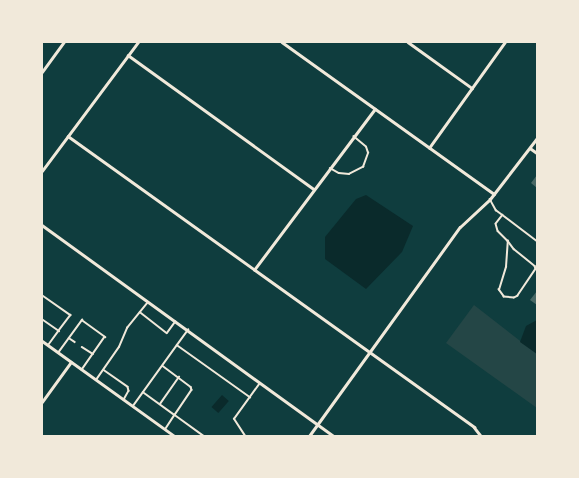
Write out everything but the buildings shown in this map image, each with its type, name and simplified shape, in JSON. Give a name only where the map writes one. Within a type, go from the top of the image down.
[{"type":"street","points":[[42,72],[64,42]]},
{"type":"street","points":[[42,171],[138,42]]},
{"type":"street","points":[[282,42],[494,194]]},
{"type":"street","points":[[408,42],[472,88]]},
{"type":"street","points":[[428,148],[505,42]]},
{"type":"street","points":[[128,55],[314,189]]},
{"type":"street","points":[[254,270],[375,109]]},
{"type":"street","points":[[68,136],[474,427],[481,436]]},
{"type":"street","points":[[309,436],[460,226],[490,199],[537,138]]},
{"type":"street","points":[[530,148],[537,153]]},
{"type":"street","points":[[42,226],[334,436]]},
{"type":"street","points":[[42,341],[171,435]]},
{"type":"street","points":[[42,402],[71,362]]},
{"type":"lane","points":[[330,168],[339,173],[349,174],[363,167],[368,154],[366,147],[354,137]]},
{"type":"lane","points":[[490,199],[503,215],[537,241]]},
{"type":"lane","points":[[503,215],[496,228],[535,266],[536,269],[518,296],[514,298],[504,297],[499,290],[506,267],[508,241]]},
{"type":"lane","points":[[42,295],[71,315],[49,346]]},
{"type":"lane","points":[[96,380],[135,318],[148,302]]},
{"type":"lane","points":[[140,312],[167,333],[175,322]]},
{"type":"lane","points":[[42,319],[59,331]]},
{"type":"lane","points":[[58,353],[82,320],[105,337],[82,370]]},
{"type":"lane","points":[[133,406],[188,330]]},
{"type":"lane","points":[[69,338],[75,342]]},
{"type":"lane","points":[[177,345],[250,397]]},
{"type":"lane","points":[[82,347],[93,354]]},
{"type":"lane","points":[[163,365],[190,385],[192,390],[165,430]]},
{"type":"lane","points":[[103,370],[128,387],[129,391],[124,400]]},
{"type":"lane","points":[[160,404],[179,377]]},
{"type":"lane","points":[[245,436],[234,419],[260,383]]},
{"type":"lane","points":[[143,392],[204,436]]},
{"type":"shaded area","points":[[366,195],[413,226],[402,252],[366,289],[325,259],[325,237],[356,199]]},
{"type":"shaded area","points":[[474,305],[537,354],[537,408],[446,343]]},
{"type":"shaded area","points":[[537,320],[537,354],[520,342],[526,326]]},
{"type":"shaded area","points":[[222,395],[229,401],[218,413],[212,407]]}]
